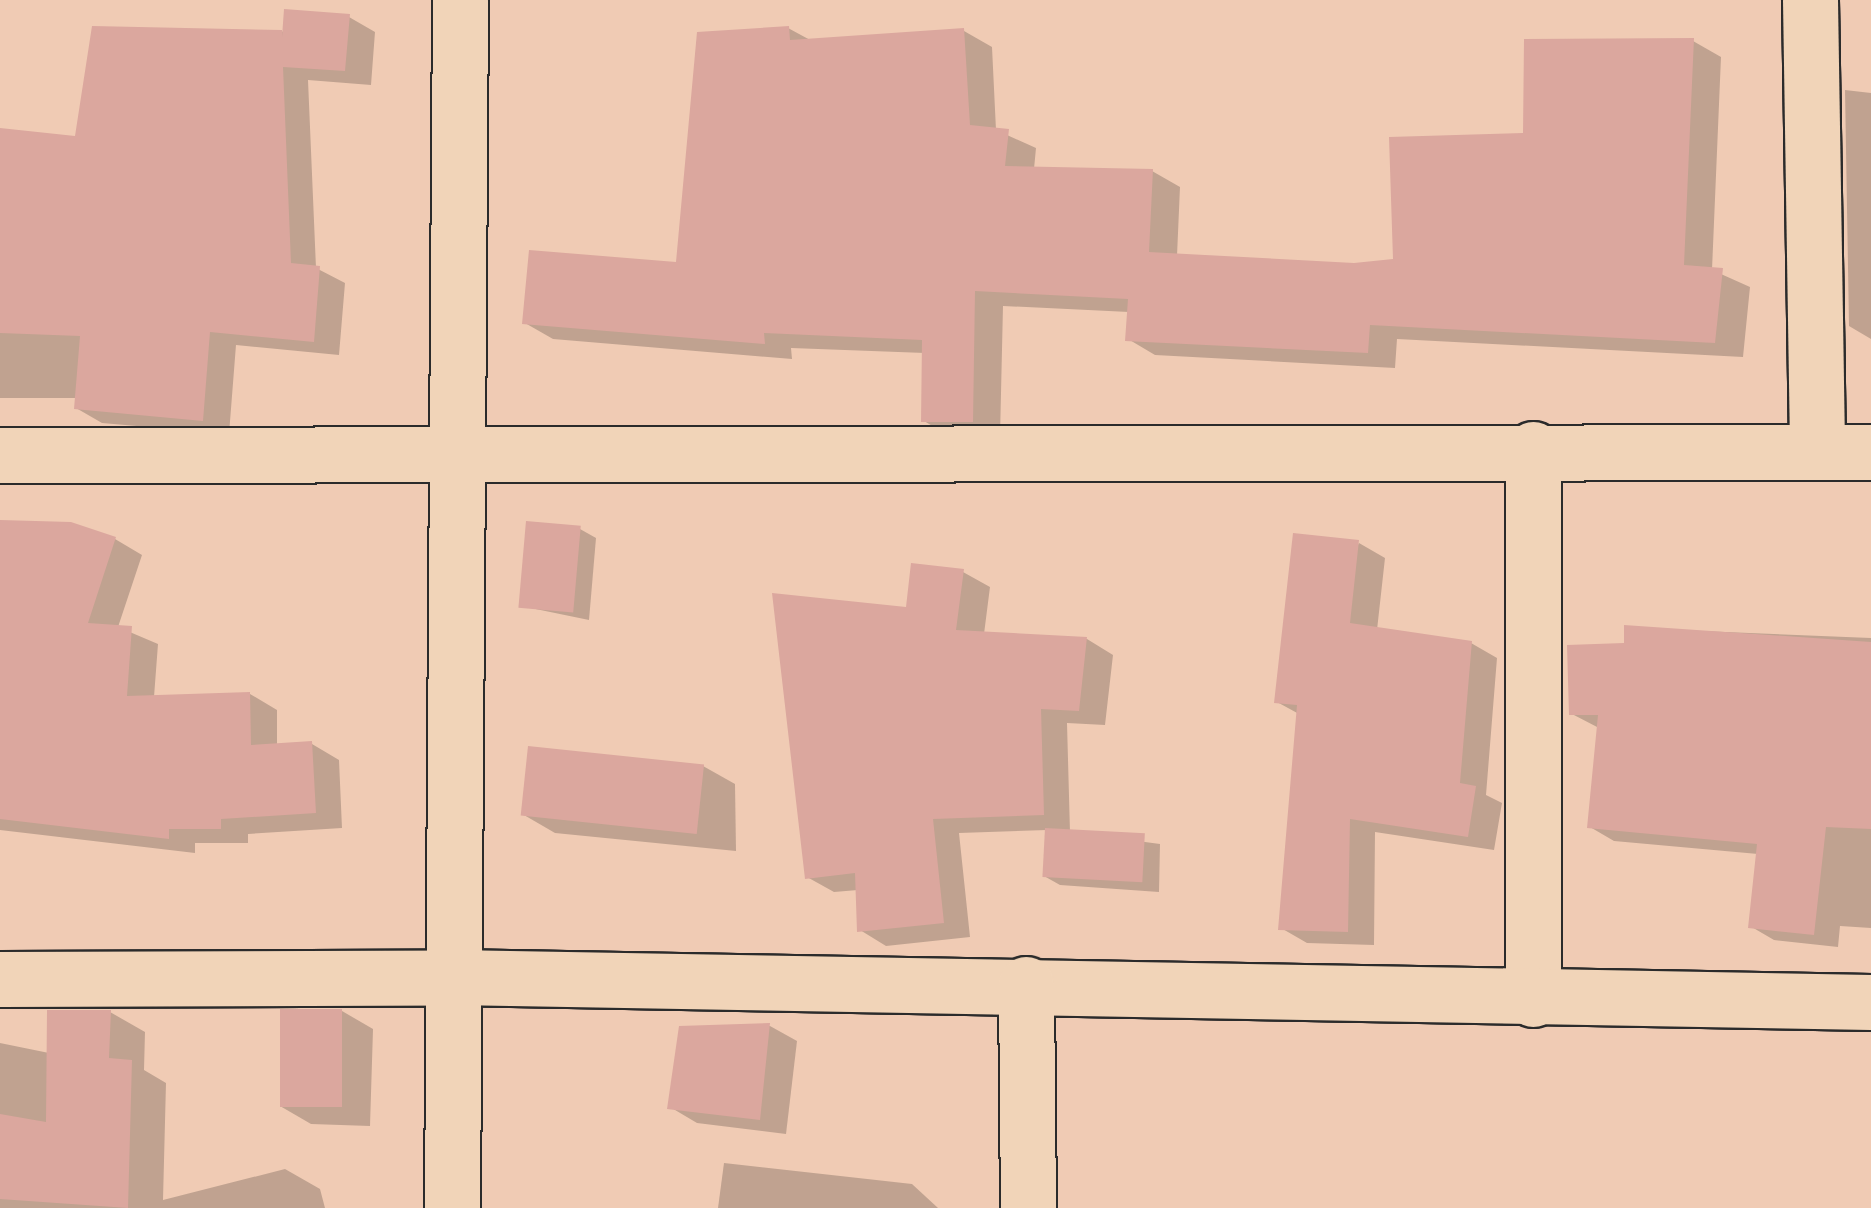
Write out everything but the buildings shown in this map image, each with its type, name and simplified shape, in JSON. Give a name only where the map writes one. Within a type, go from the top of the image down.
[{"type":"street","points":[[452,1208],[459,977],[460,0]]},
{"type":"street","points":[[1810,0],[1817,452]]},
{"type":"street","points":[[1532,449],[1533,999]]},
{"type":"street","points":[[0,455],[460,458],[1532,449],[1871,452]]},
{"type":"street","points":[[0,979],[459,977],[1026,984],[1533,999],[1871,1002]]},
{"type":"street","points":[[1026,984],[1028,1208]]}]
